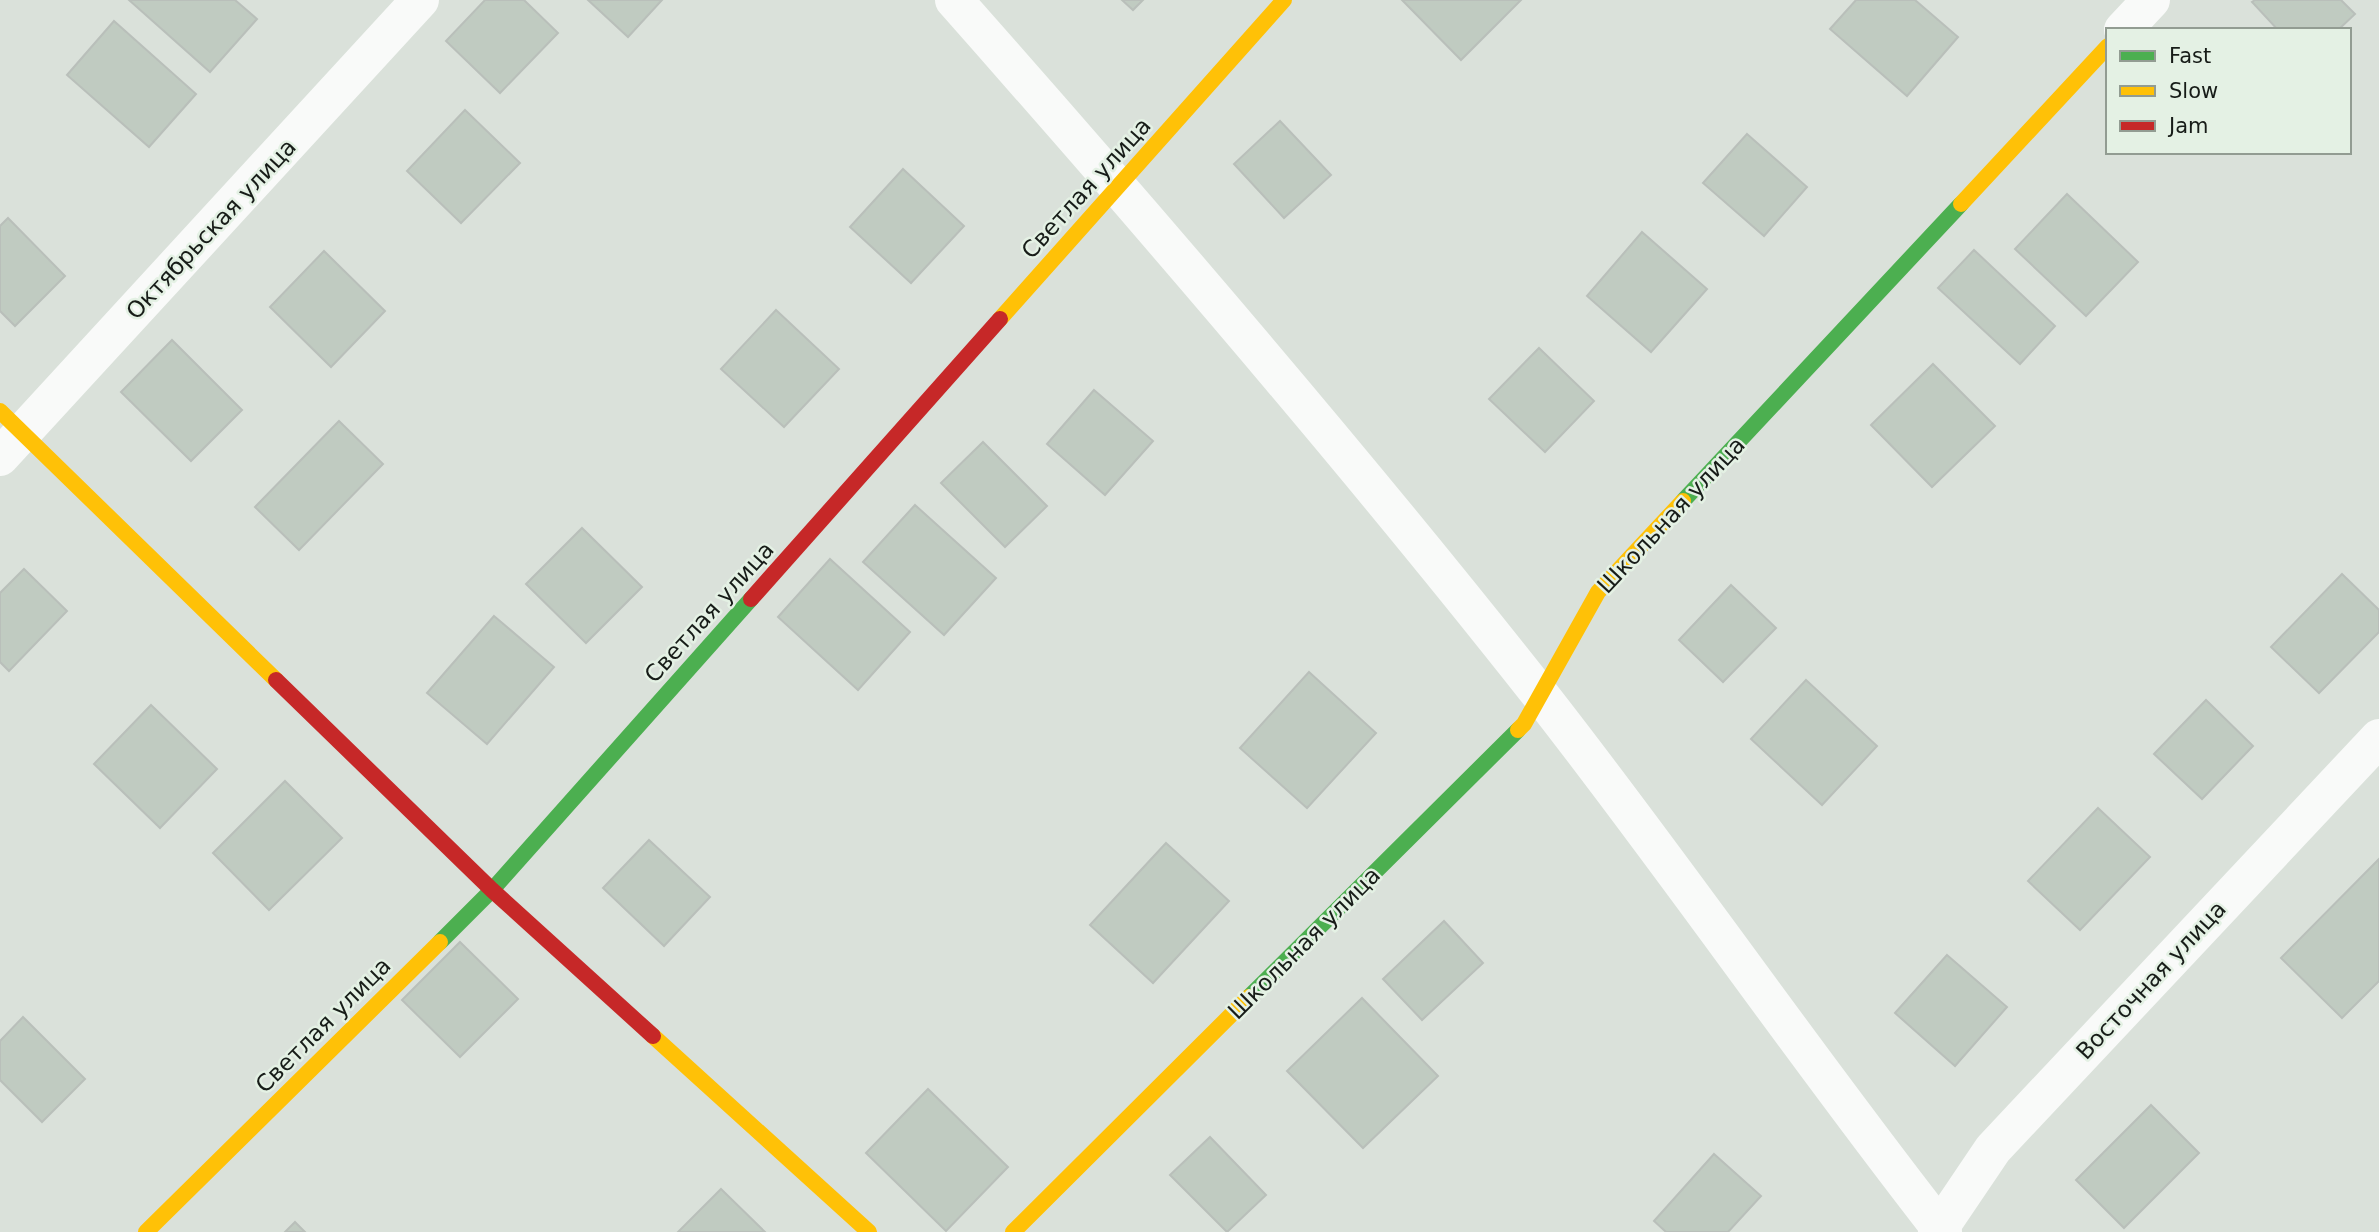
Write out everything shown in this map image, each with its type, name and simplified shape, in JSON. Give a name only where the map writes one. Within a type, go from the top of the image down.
[{"type":"street","name":"Октябрьская улица","points":[[8,433],[421,0]]},
{"type":"street","points":[[954,0],[1119,187],[1372,486],[1540,695],[1940,1231]]},
{"type":"street","name":"Светлая улица","points":[[146,1232],[492,890],[1284,0]]},
{"type":"street","points":[[2125,28],[2151,0]]},
{"type":"street","name":"Школьная улица","points":[[1013,1232],[1524,724],[1598,592],[2106,48]]},
{"type":"street","points":[[8,433],[492,890],[869,1232]]},
{"type":"street","name":"Восточная улица","points":[[1940,1231],[1993,1149],[2379,738]]},
{"type":"building","points":[[129,0],[235,0],[257,19],[210,72]]},
{"type":"building","points":[[485,0],[524,0],[558,33],[500,93],[446,41]]},
{"type":"building","points":[[588,0],[662,0],[628,37]]},
{"type":"building","points":[[1122,0],[1143,0],[1133,10]]},
{"type":"building","points":[[1402,0],[1521,0],[1461,60]]},
{"type":"building","points":[[1856,0],[1915,0],[1958,37],[1907,96],[1830,29]]},
{"type":"building","points":[[2341,0],[2355,14],[2340,28],[2276,28],[2252,2]]},
{"type":"building","points":[[114,21],[196,94],[149,147],[67,75]]},
{"type":"building","points":[[465,110],[520,163],[461,223],[407,171]]},
{"type":"building","points":[[1280,121],[1331,175],[1284,218],[1234,164]]},
{"type":"building","points":[[1747,134],[1807,187],[1764,236],[1703,183]]},
{"type":"building","points":[[903,169],[964,226],[911,283],[850,227]]},
{"type":"building","points":[[2067,194],[2138,262],[2086,316],[2015,249]]},
{"type":"building","points":[[8,218],[65,276],[15,326],[0,311],[0,226]]},
{"type":"building","points":[[1642,232],[1707,289],[1651,352],[1587,296]]},
{"type":"building","points":[[1974,250],[2055,326],[2020,364],[1938,288]]},
{"type":"building","points":[[324,251],[385,311],[331,367],[270,307]]},
{"type":"building","points":[[776,310],[839,369],[784,427],[721,369]]},
{"type":"building","points":[[172,340],[242,410],[191,461],[121,392]]},
{"type":"building","points":[[1539,348],[1594,401],[1545,452],[1489,399]]},
{"type":"building","points":[[1933,364],[1995,426],[1932,487],[1871,425]]},
{"type":"building","points":[[1094,390],[1153,441],[1105,495],[1047,444]]},
{"type":"building","points":[[339,421],[383,464],[299,550],[255,507]]},
{"type":"building","points":[[983,442],[1047,506],[1005,547],[941,483]]},
{"type":"building","points":[[915,505],[996,578],[944,635],[863,562]]},
{"type":"building","points":[[582,528],[642,587],[586,643],[526,584]]},
{"type":"building","points":[[830,559],[910,632],[858,690],[778,617]]},
{"type":"building","points":[[24,569],[67,611],[9,671],[0,662],[0,593]]},
{"type":"building","points":[[2342,574],[2379,610],[2379,632],[2319,693],[2271,647]]},
{"type":"building","points":[[1731,585],[1776,628],[1723,682],[1679,640]]},
{"type":"building","points":[[494,616],[554,667],[487,744],[427,693]]},
{"type":"building","points":[[1309,672],[1376,733],[1307,808],[1240,748]]},
{"type":"building","points":[[1806,680],[1877,746],[1822,805],[1751,739]]},
{"type":"building","points":[[2206,700],[2253,746],[2202,799],[2154,754]]},
{"type":"building","points":[[151,705],[217,769],[160,828],[94,764]]},
{"type":"building","points":[[285,781],[342,838],[269,910],[213,853]]},
{"type":"building","points":[[2098,808],[2150,857],[2080,930],[2028,881]]},
{"type":"building","points":[[649,840],[710,897],[664,946],[603,888]]},
{"type":"building","points":[[1166,843],[1229,901],[1153,983],[1090,925]]},
{"type":"building","points":[[2379,859],[2379,981],[2342,1018],[2281,958]]},
{"type":"building","points":[[1444,921],[1483,963],[1422,1020],[1383,979]]},
{"type":"building","points":[[460,942],[518,999],[460,1057],[402,1000]]},
{"type":"building","points":[[1947,955],[2007,1007],[1955,1066],[1895,1013]]},
{"type":"building","points":[[1362,998],[1438,1076],[1363,1148],[1287,1071]]},
{"type":"building","points":[[23,1017],[85,1079],[42,1122],[0,1080],[0,1041]]},
{"type":"building","points":[[928,1089],[1008,1167],[946,1231],[866,1153]]},
{"type":"building","points":[[2151,1105],[2199,1153],[2124,1228],[2076,1180]]},
{"type":"building","points":[[1210,1137],[1266,1195],[1227,1232],[1170,1175]]},
{"type":"building","points":[[1714,1154],[1761,1196],[1728,1232],[1666,1232],[1654,1221]]},
{"type":"building","points":[[721,1189],[765,1232],[678,1232]]},
{"type":"building","points":[[295,1222],[305,1232],[285,1232]]},
{"type":"traffic: fast","points":[[1683,501],[1961,204]]},
{"type":"traffic: fast","points":[[440,942],[492,890],[751,599]]},
{"type":"traffic: fast","points":[[1249,997],[1518,730]]},
{"type":"traffic: slow","points":[[1000,319],[1284,0]]},
{"type":"traffic: slow","points":[[1961,204],[2106,48]]},
{"type":"traffic: slow","points":[[0,411],[276,680]]},
{"type":"traffic: slow","points":[[1518,730],[1524,724],[1598,592],[1683,501]]},
{"type":"traffic: slow","points":[[146,1232],[440,942]]},
{"type":"traffic: slow","points":[[1013,1232],[1249,997]]},
{"type":"traffic: slow","points":[[653,1036],[869,1232]]},
{"type":"traffic: jam","points":[[751,599],[1000,319]]},
{"type":"traffic: jam","points":[[276,680],[492,890],[653,1036]]}]
